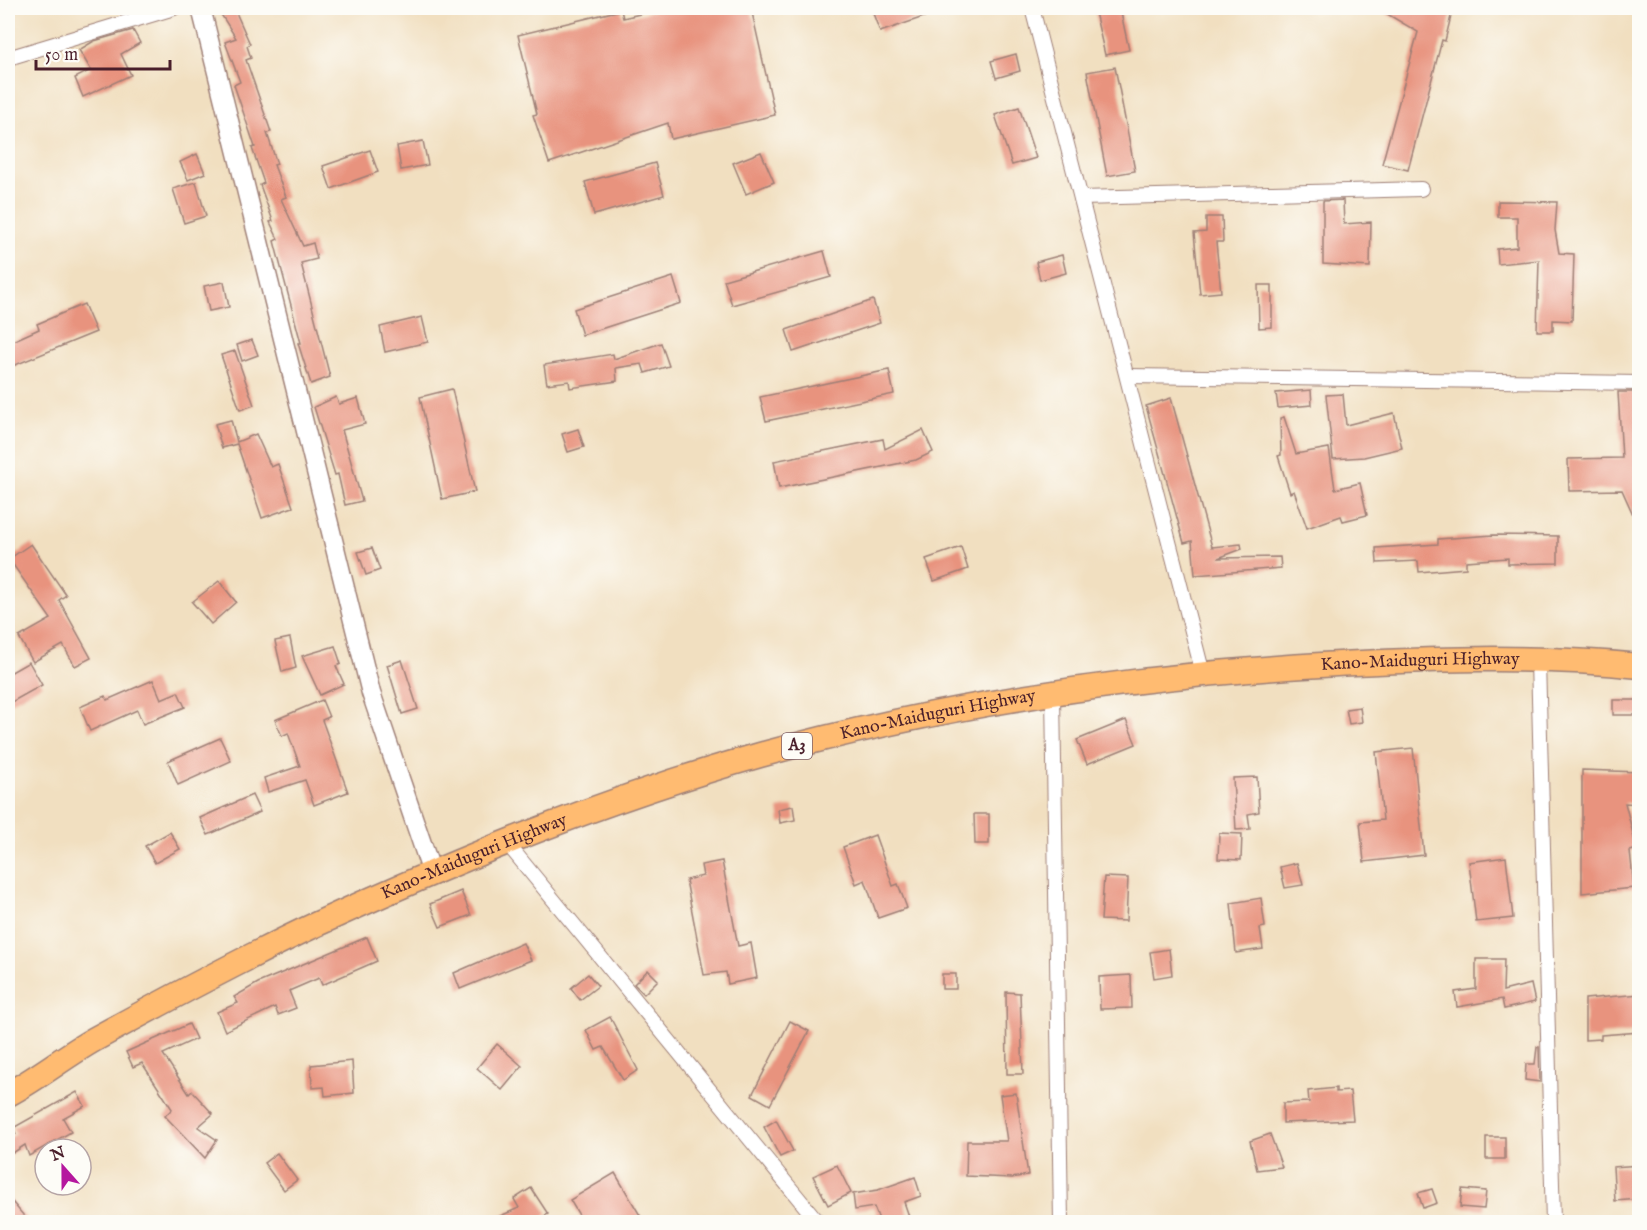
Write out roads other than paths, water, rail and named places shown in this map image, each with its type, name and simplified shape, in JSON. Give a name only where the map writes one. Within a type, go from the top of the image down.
[{"type":"highway","name":"Kano-Maiduguri Highway","points":[[12,1093],[92,1041],[313,926],[506,842],[653,788],[759,756],[872,727],[1053,694],[1203,674],[1367,662],[1480,659],[1640,666]]},
{"type":"street","points":[[8,58],[174,8]]},
{"type":"street","points":[[201,8],[371,693],[432,873]]},
{"type":"street","points":[[1032,8],[1203,674]]},
{"type":"street","points":[[1081,198],[1421,189]]},
{"type":"street","points":[[1127,376],[1640,383]]},
{"type":"street","points":[[1538,661],[1553,1222]]},
{"type":"street","points":[[1053,694],[1061,1222]]},
{"type":"street","points":[[506,842],[818,1222]]}]
